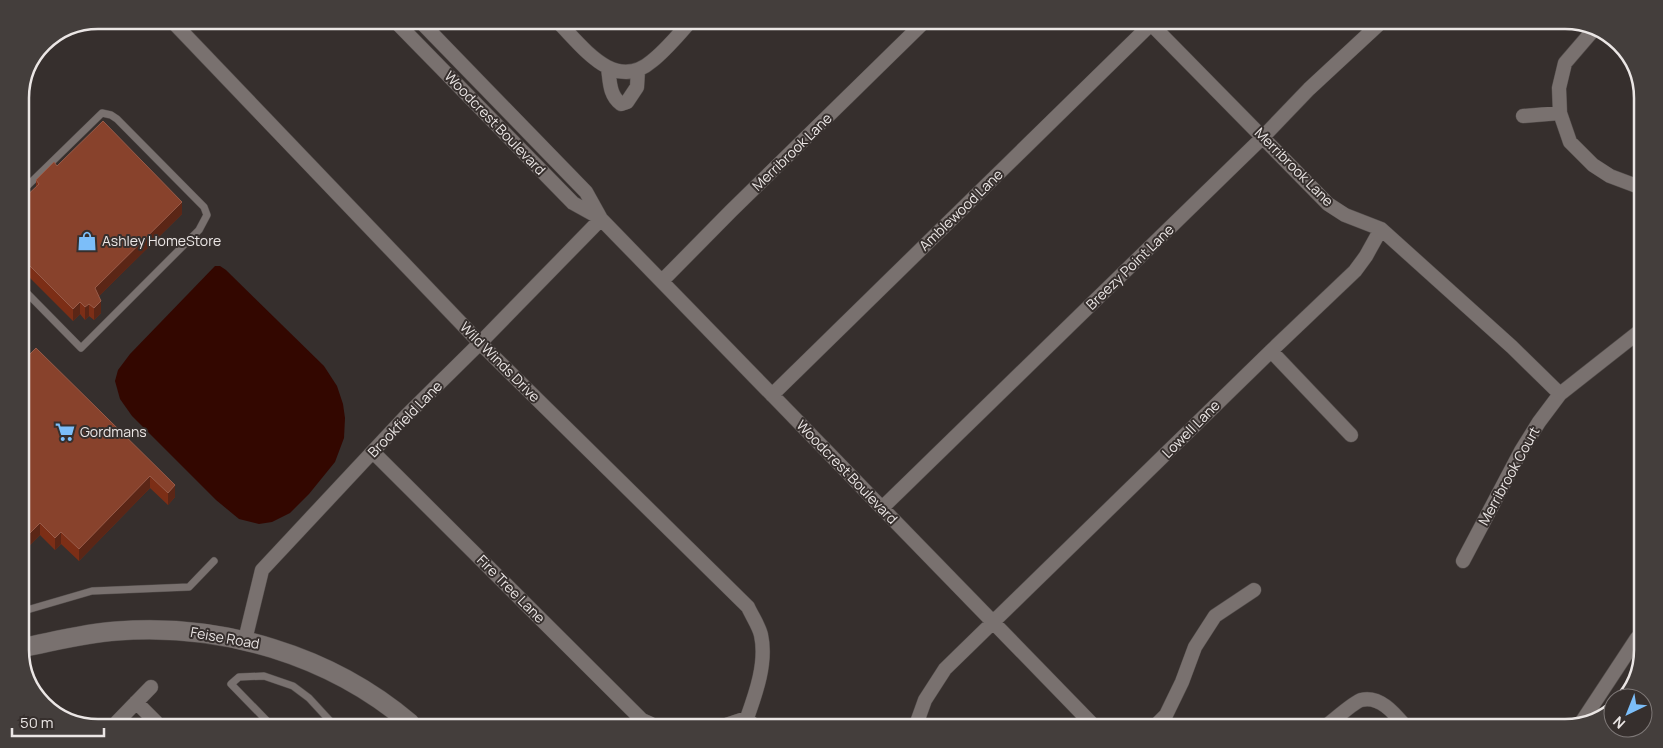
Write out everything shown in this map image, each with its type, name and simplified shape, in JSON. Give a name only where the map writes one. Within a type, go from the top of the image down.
[{"type":"main road","name":"Feise Road","points":[[29,646],[76,636],[149,629],[176,630],[246,640],[283,651],[329,670],[386,704],[403,719]]},
{"type":"street","name":"Wild Winds Drive","points":[[180,29],[480,343],[748,607],[761,634],[762,654],[750,719]]},
{"type":"street","name":"Woodcrest Boulevard","points":[[403,29],[572,203],[600,218]]},
{"type":"street","name":"Woodcrest Boulevard","points":[[428,29],[586,192],[600,218],[1087,719]]},
{"type":"street","points":[[565,29],[598,63],[623,72],[638,70],[652,62],[683,29]]},
{"type":"street","name":"Merribrook Lane","points":[[662,281],[917,29]]},
{"type":"street","name":"Amblewood Lane","points":[[772,395],[1146,29]]},
{"type":"street","name":"Merribrook Lane","points":[[1156,29],[1328,204],[1345,215],[1381,230],[1512,347],[1560,394]]},
{"type":"street","name":"Breezy Point Lane","points":[[882,508],[1263,137],[1309,89],[1374,29]]},
{"type":"street","points":[[1590,34],[1565,63],[1559,88],[1560,113],[1570,142],[1593,165],[1610,176],[1634,185]]},
{"type":"street","points":[[608,68],[610,89],[615,100],[621,104],[627,102],[637,87],[638,70]]},
{"type":"street","points":[[1522,116],[1560,113]]},
{"type":"street","name":"Brookfield Lane","points":[[246,640],[262,570],[406,416],[480,343],[600,218]]},
{"type":"street","name":"Lowell Lane","points":[[918,719],[925,700],[940,674],[1355,271],[1381,230]]},
{"type":"street","name":"Merribrook Court","points":[[1463,561],[1521,451],[1539,422],[1560,394],[1634,337]]},
{"type":"street","points":[[1271,351],[1351,435]]},
{"type":"street","name":"Fire Tree Lane","points":[[373,452],[641,719]]},
{"type":"street","points":[[1162,719],[1166,715],[1182,682],[1194,646],[1216,616],[1254,590]]},
{"type":"street","points":[[1585,716],[1634,643]]},
{"type":"street","points":[[120,719],[151,686]]},
{"type":"street","points":[[1335,719],[1360,700],[1376,700],[1398,719]]},
{"type":"street","points":[[136,702],[153,719]]},
{"type":"lane","points":[[29,184],[102,113],[118,119],[204,207],[207,215],[199,230],[81,348],[29,295]]},
{"type":"lane","points":[[29,609],[92,591],[190,587],[214,561]]},
{"type":"lane","points":[[264,719],[231,684],[239,677],[264,676],[293,686],[309,698],[328,719]]},
{"type":"shaded area","points":[[215,266],[220,266],[226,270],[324,366],[337,386],[343,404],[345,418],[344,438],[335,462],[309,494],[290,513],[272,522],[259,524],[239,519],[216,500],[132,416],[120,399],[115,381],[118,370],[130,354]]},
{"type":"building","name":"Ashley HomeStore","points":[[103,121],[182,202],[95,288],[101,301],[94,308],[89,304],[85,307],[80,302],[73,309],[29,265],[29,193],[39,184],[36,180],[54,162],[57,166]]},
{"type":"building","name":"Gordmans","points":[[36,348],[175,485],[168,493],[150,476],[79,549],[61,532],[55,538],[40,523],[29,534],[29,355]]},
{"type":"place","name":"Ashley HomeStore","points":[[87,241]]},
{"type":"place","name":"Gordmans","points":[[65,432]]}]
